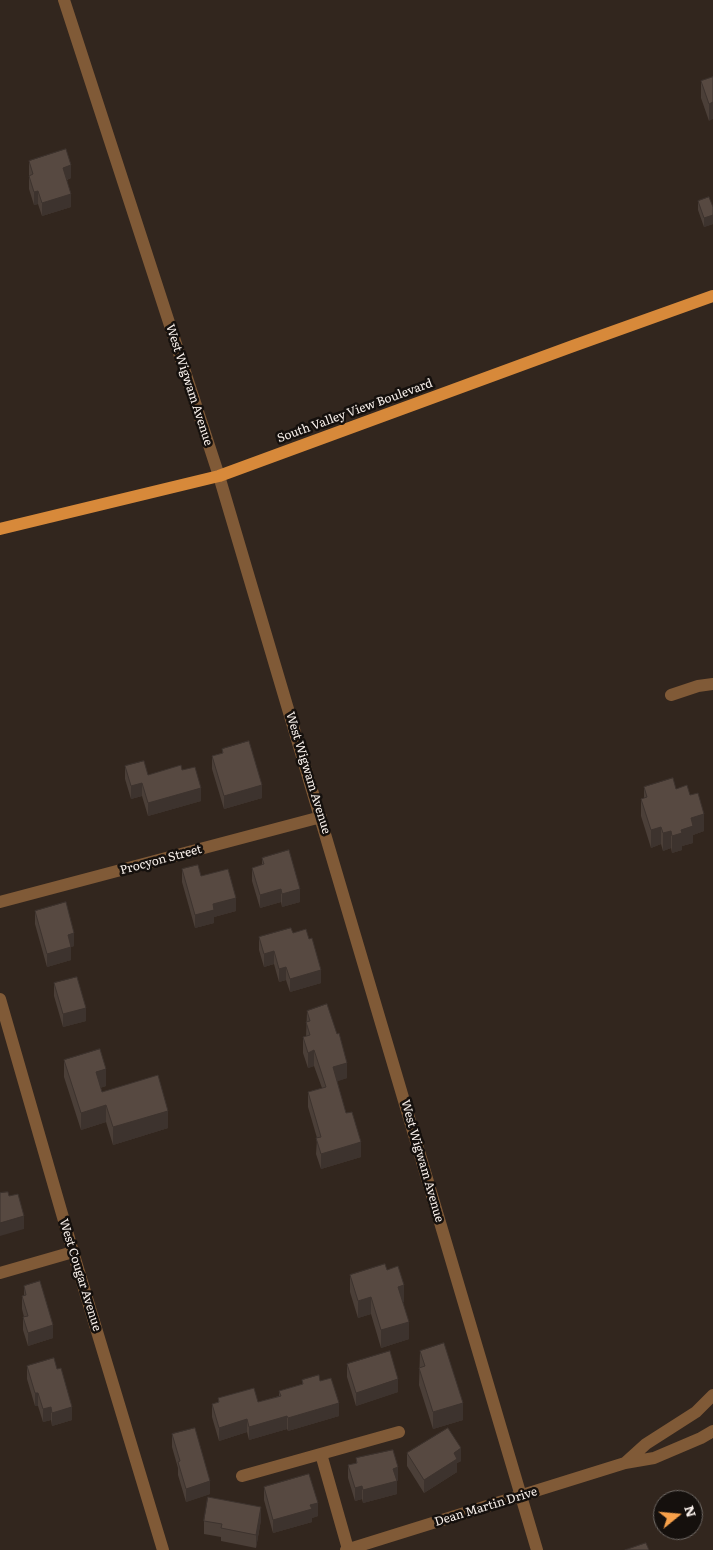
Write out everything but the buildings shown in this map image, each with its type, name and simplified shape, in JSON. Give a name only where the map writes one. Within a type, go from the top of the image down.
[{"type":"main road","name":"South Valley View Boulevard","points":[[0,529],[219,476],[554,352],[713,296]]},
{"type":"street","name":"West Wigwam Avenue","points":[[64,0],[219,476],[537,1550]]},
{"type":"street","points":[[671,695],[698,686],[713,684]]},
{"type":"street","name":"Procyon Street","points":[[0,902],[321,817]]},
{"type":"street","name":"West Cougar Avenue","points":[[0,999],[73,1252],[163,1550]]},
{"type":"street","points":[[0,1272],[73,1252]]},
{"type":"street","name":"Dean Martin Drive","points":[[625,1462],[646,1444],[696,1412],[713,1395]]},
{"type":"street","name":"Dean Martin Drive","points":[[347,1550],[625,1462],[654,1458],[713,1431]]},
{"type":"street","points":[[242,1476],[399,1432]]},
{"type":"street","points":[[321,1454],[347,1550]]}]
